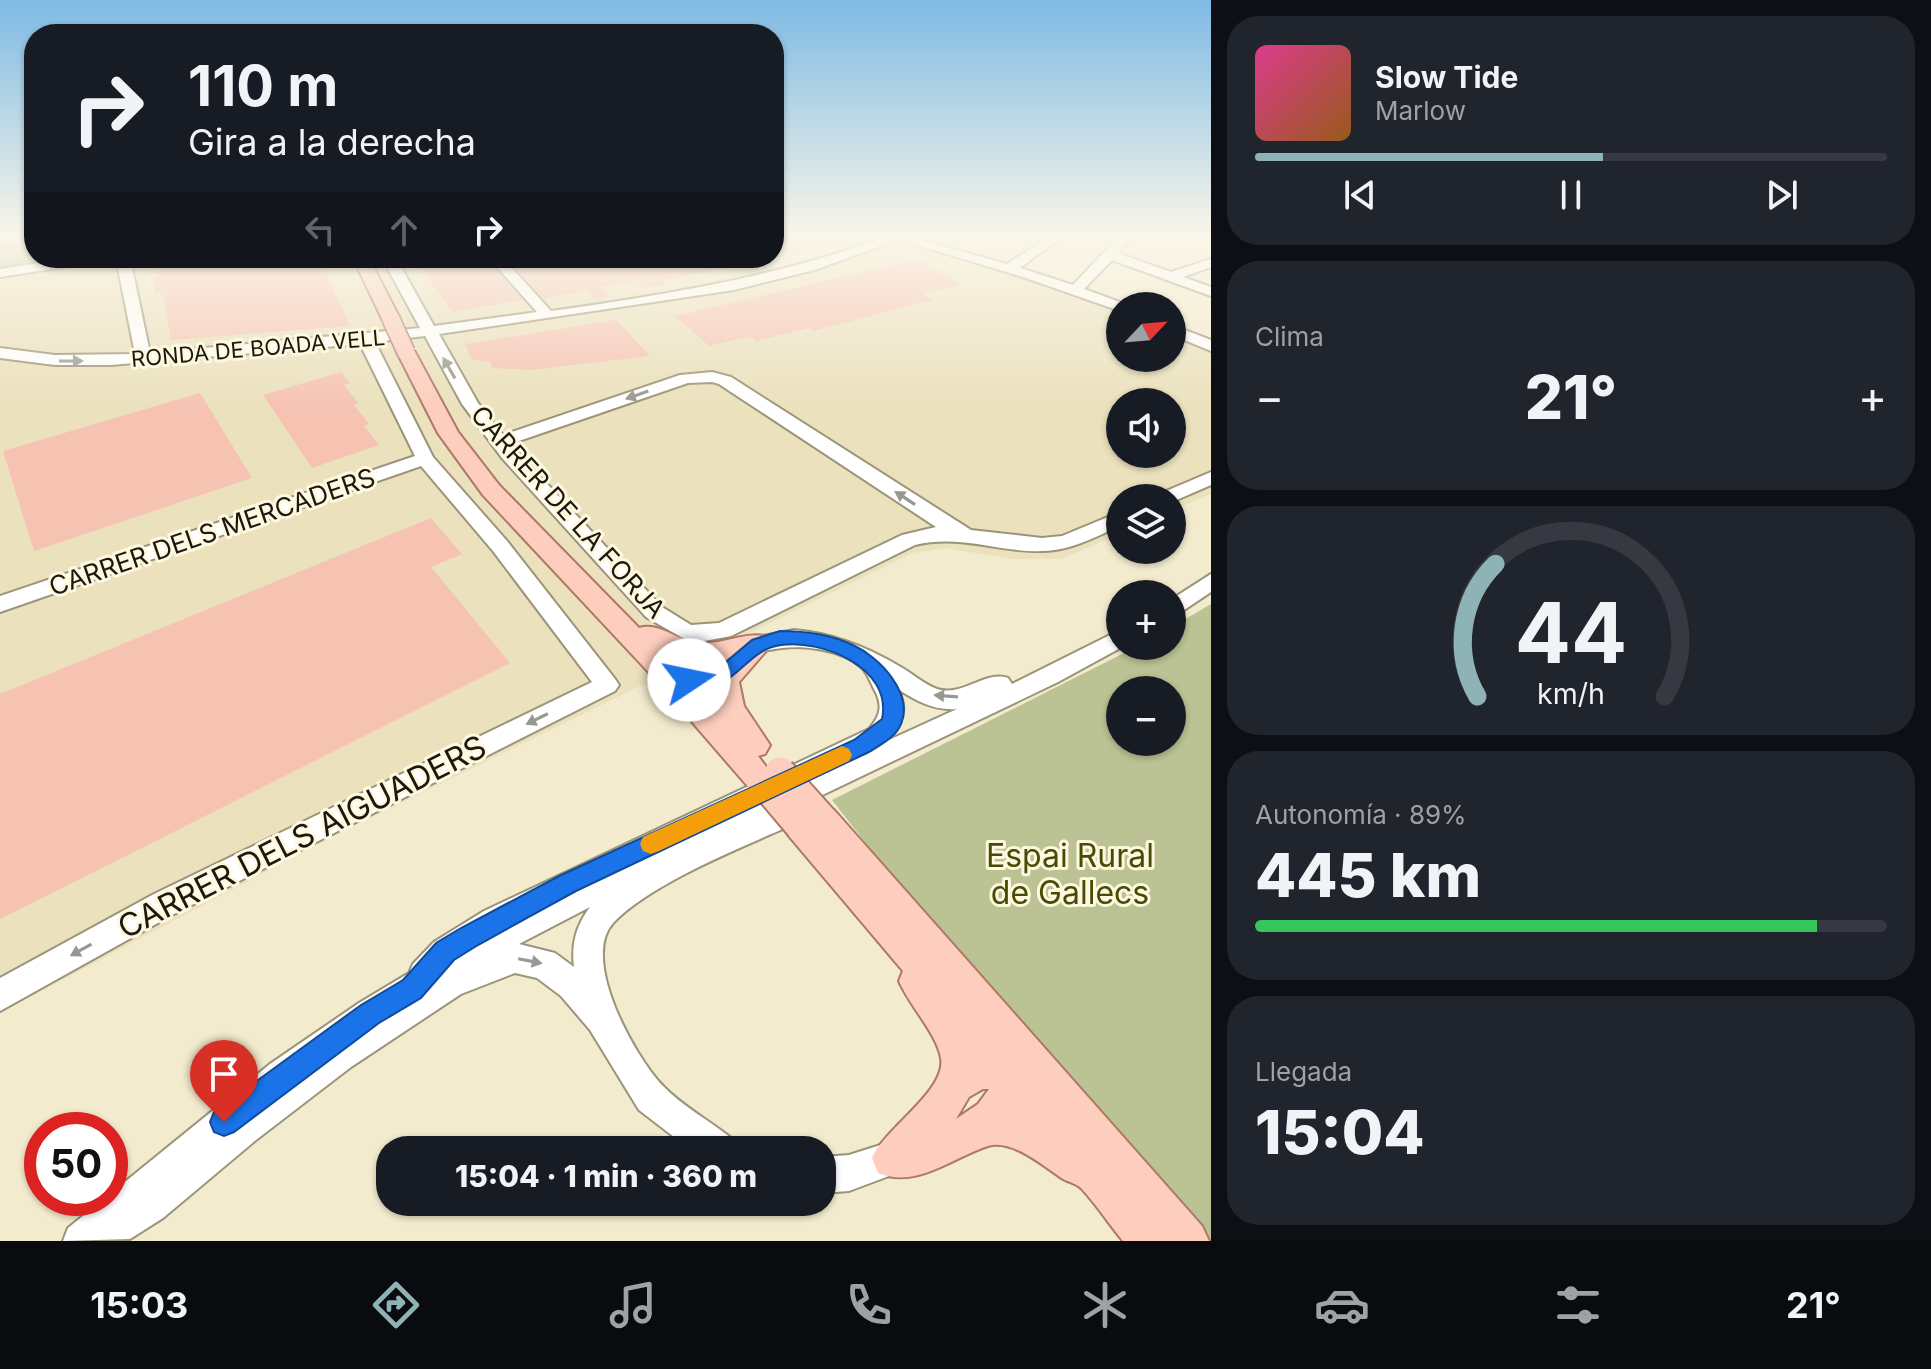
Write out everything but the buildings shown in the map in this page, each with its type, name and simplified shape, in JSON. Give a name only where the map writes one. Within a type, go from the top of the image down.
[{"type":"main road","points":[[378,293],[448,433],[491,490],[687,686],[699,709],[771,776],[990,1017],[1187,1241]]},
{"type":"main road","points":[[434,408],[647,635],[677,676],[755,745]]},
{"type":"main road","points":[[647,635],[722,662]]},
{"type":"main road","points":[[677,676],[709,681],[722,662],[759,644]]},
{"type":"main road","points":[[722,662],[730,709],[755,745],[771,776]]},
{"type":"main road","points":[[812,823],[925,992],[960,1057],[956,1083],[937,1112],[893,1158]]},
{"type":"main road","points":[[872,911],[1011,1070],[1151,1241]]},
{"type":"main road","points":[[893,1158],[924,1154],[986,1124],[1005,1107],[1011,1070],[1006,1042],[990,1017]]},
{"type":"main road","points":[[956,1083],[979,1069],[1011,1070],[1036,1076],[1053,1089]]},
{"type":"main road","points":[[986,1124],[1010,1127],[1045,1142],[1064,1153],[1108,1191]]},
{"type":"street","points":[[130,293],[143,357]]},
{"type":"street","name":"CARRER DE LA FORJA","points":[[408,293],[470,404],[499,442],[654,612],[686,632],[699,634],[723,630],[909,540],[940,533],[973,536]]},
{"type":"street","points":[[527,293],[547,315]]},
{"type":"street","name":"RONDA DE BOADA VELL","points":[[0,353],[58,360],[143,357],[366,340],[682,293]]},
{"type":"street","points":[[1084,293],[1106,302]]},
{"type":"street","points":[[1186,335],[1211,346]]},
{"type":"street","points":[[366,340],[425,459]]},
{"type":"street","points":[[499,442],[686,378],[712,377],[725,380],[940,522],[973,536],[1006,543],[1042,545],[1066,542],[1106,524]]},
{"type":"street","name":"CARRER DELS MERCADERS","points":[[0,604],[425,459]]},
{"type":"street","name":"CARRER DELS AIGUADERS","points":[[0,995],[164,904],[607,685],[500,546],[425,459]]},
{"type":"street","points":[[1186,489],[1211,478]]},
{"type":"street","points":[[1186,601],[1211,581]]},
{"type":"street","points":[[1186,603],[1211,594]]},
{"type":"street","points":[[759,644],[780,638],[810,638],[845,649],[927,694],[947,700],[999,685],[1106,634]]},
{"type":"street","points":[[81,1241],[282,1076],[370,1014],[412,989],[544,914],[1050,676],[1106,646]]},
{"type":"street","points":[[412,989],[445,952],[494,921],[878,736],[891,723],[894,710],[890,695],[872,665]]},
{"type":"street","points":[[601,1019],[586,951],[592,927],[612,903],[640,885],[1009,707],[1050,676]]},
{"type":"street","points":[[92,1241],[150,1205],[340,1056],[451,983],[515,958],[544,964],[572,985],[601,1019],[651,1098],[701,1136]]},
{"type":"street","points":[[836,1174],[849,1173],[893,1158]]},
{"type":"shaded area","points":[[0,293],[1071,293],[1106,306],[1106,372],[1186,372],[1186,339],[1211,351],[1211,494],[1186,505],[1186,484],[1106,484],[1106,540],[1061,559],[1011,559],[945,548],[913,553],[333,836],[0,1013]]},
{"type":"green space","name":"Espai Rural de Gallecs","points":[[1211,604],[1211,1241],[1204,1241],[947,947],[832,800],[1110,660],[1186,660],[1186,619]]},
{"type":"slow traffic","points":[[651,844],[842,755]]},
{"type":"route","points":[[224,1122],[282,1076],[370,1014],[412,989],[445,952],[494,921],[568,883],[861,746],[878,736],[891,723],[894,710],[890,695],[872,665],[845,649],[810,638],[780,638],[759,644],[732,670],[721,676],[709,681],[689,680]]}]
